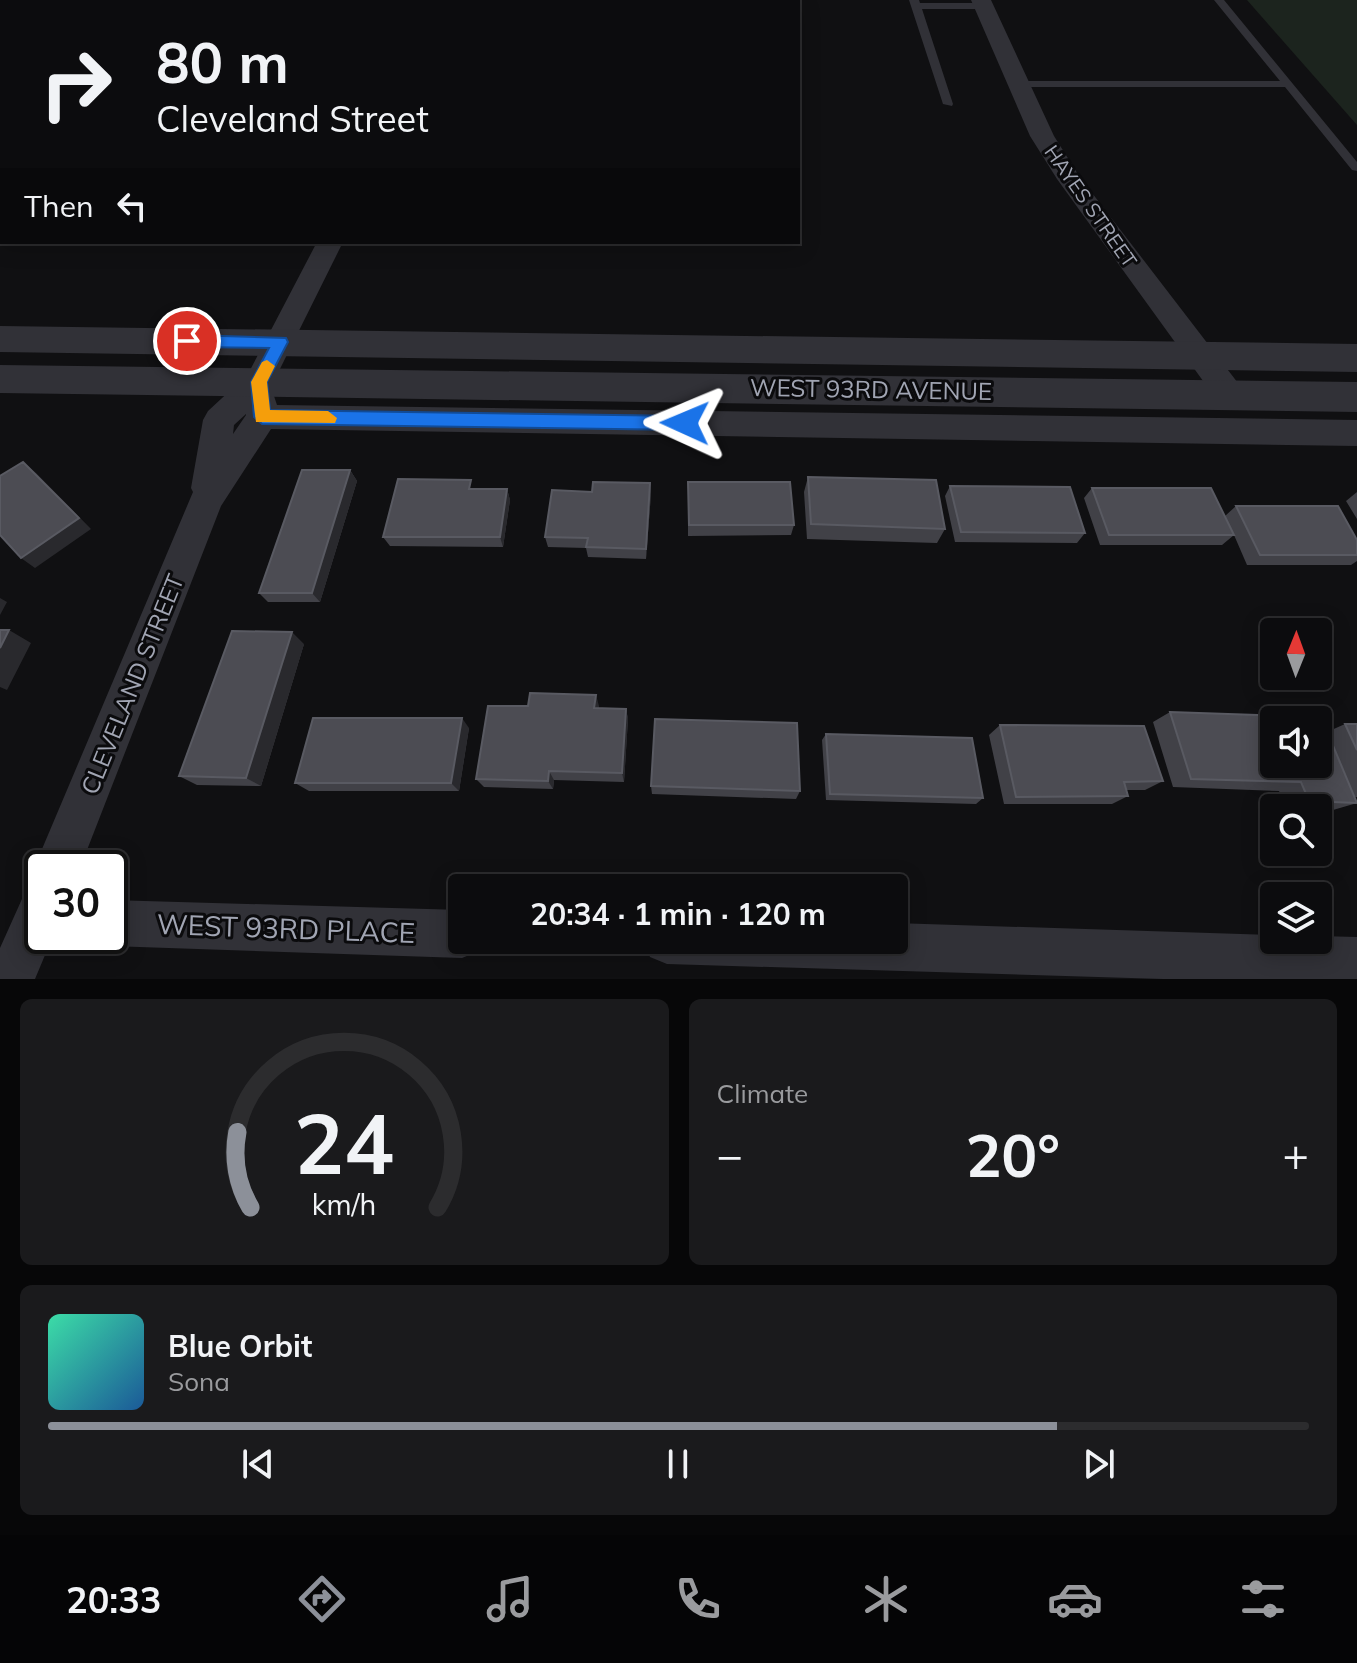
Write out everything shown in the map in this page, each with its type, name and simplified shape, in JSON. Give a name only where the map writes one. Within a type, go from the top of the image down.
[{"type":"street","name":"HAYES STREET","points":[[983,3],[1042,136],[1069,179],[1230,395]]},
{"type":"street","name":"CLEVELAND STREET","points":[[64,850],[206,500],[261,399],[280,342],[329,244]]},
{"type":"street","name":"WEST 93RD AVENUE","points":[[0,339],[1357,358]]},
{"type":"street","name":"WEST 93RD AVENUE","points":[[0,379],[261,399],[1357,397]]},
{"type":"street","points":[[261,399],[1357,433]]},
{"type":"street","name":"WEST 93RD PLACE","points":[[128,924],[448,934]]},
{"type":"street","points":[[908,947],[1357,961]]},
{"type":"street","points":[[11,979],[24,951]]},
{"type":"lane","points":[[1219,0],[1356,168]]},
{"type":"lane","points":[[948,104],[915,3],[983,3]]},
{"type":"lane","points":[[1020,84],[1287,84]]},
{"type":"shaded area","points":[[1247,0],[1357,0],[1357,125]]},
{"type":"building","points":[[23,462],[79,518],[21,558],[0,535],[0,476]]},
{"type":"building","points":[[302,470],[350,470],[312,593],[259,593]]},
{"type":"building","points":[[808,477],[936,480],[945,529],[811,524]]},
{"type":"building","points":[[398,479],[471,480],[469,489],[507,489],[500,537],[383,537]]},
{"type":"building","points":[[593,482],[650,483],[646,549],[586,547],[588,538],[545,537],[552,490],[592,492]]},
{"type":"building","points":[[688,482],[790,482],[794,525],[689,525]]},
{"type":"building","points":[[950,486],[1070,487],[1085,533],[961,532]]},
{"type":"building","points":[[1092,488],[1211,488],[1234,535],[1109,535]]},
{"type":"building","points":[[1236,506],[1338,506],[1357,540],[1357,555],[1260,555]]},
{"type":"building","points":[[0,630],[9,630],[0,648]]},
{"type":"building","points":[[232,631],[292,632],[246,778],[179,776]]},
{"type":"building","points":[[530,693],[596,695],[594,708],[626,709],[622,773],[549,771],[548,781],[476,779],[488,706],[528,706]]},
{"type":"building","points":[[1170,712],[1260,715],[1260,778],[1332,778],[1332,743],[1357,803],[1332,802],[1332,794],[1306,794],[1301,782],[1191,779]]},
{"type":"building","points":[[313,718],[462,718],[451,783],[295,783]]},
{"type":"building","points":[[655,719],[797,723],[800,791],[651,786]]},
{"type":"building","points":[[1345,724],[1357,724],[1357,750]]},
{"type":"building","points":[[1000,725],[1144,726],[1163,781],[1124,782],[1128,796],[1016,797]]},
{"type":"building","points":[[826,734],[972,738],[983,798],[830,794]]},
{"type":"slow traffic","points":[[267,366],[259,382],[262,417],[328,418]]},
{"type":"route","points":[[187,341],[280,342],[259,382],[262,417],[685,423]]}]
